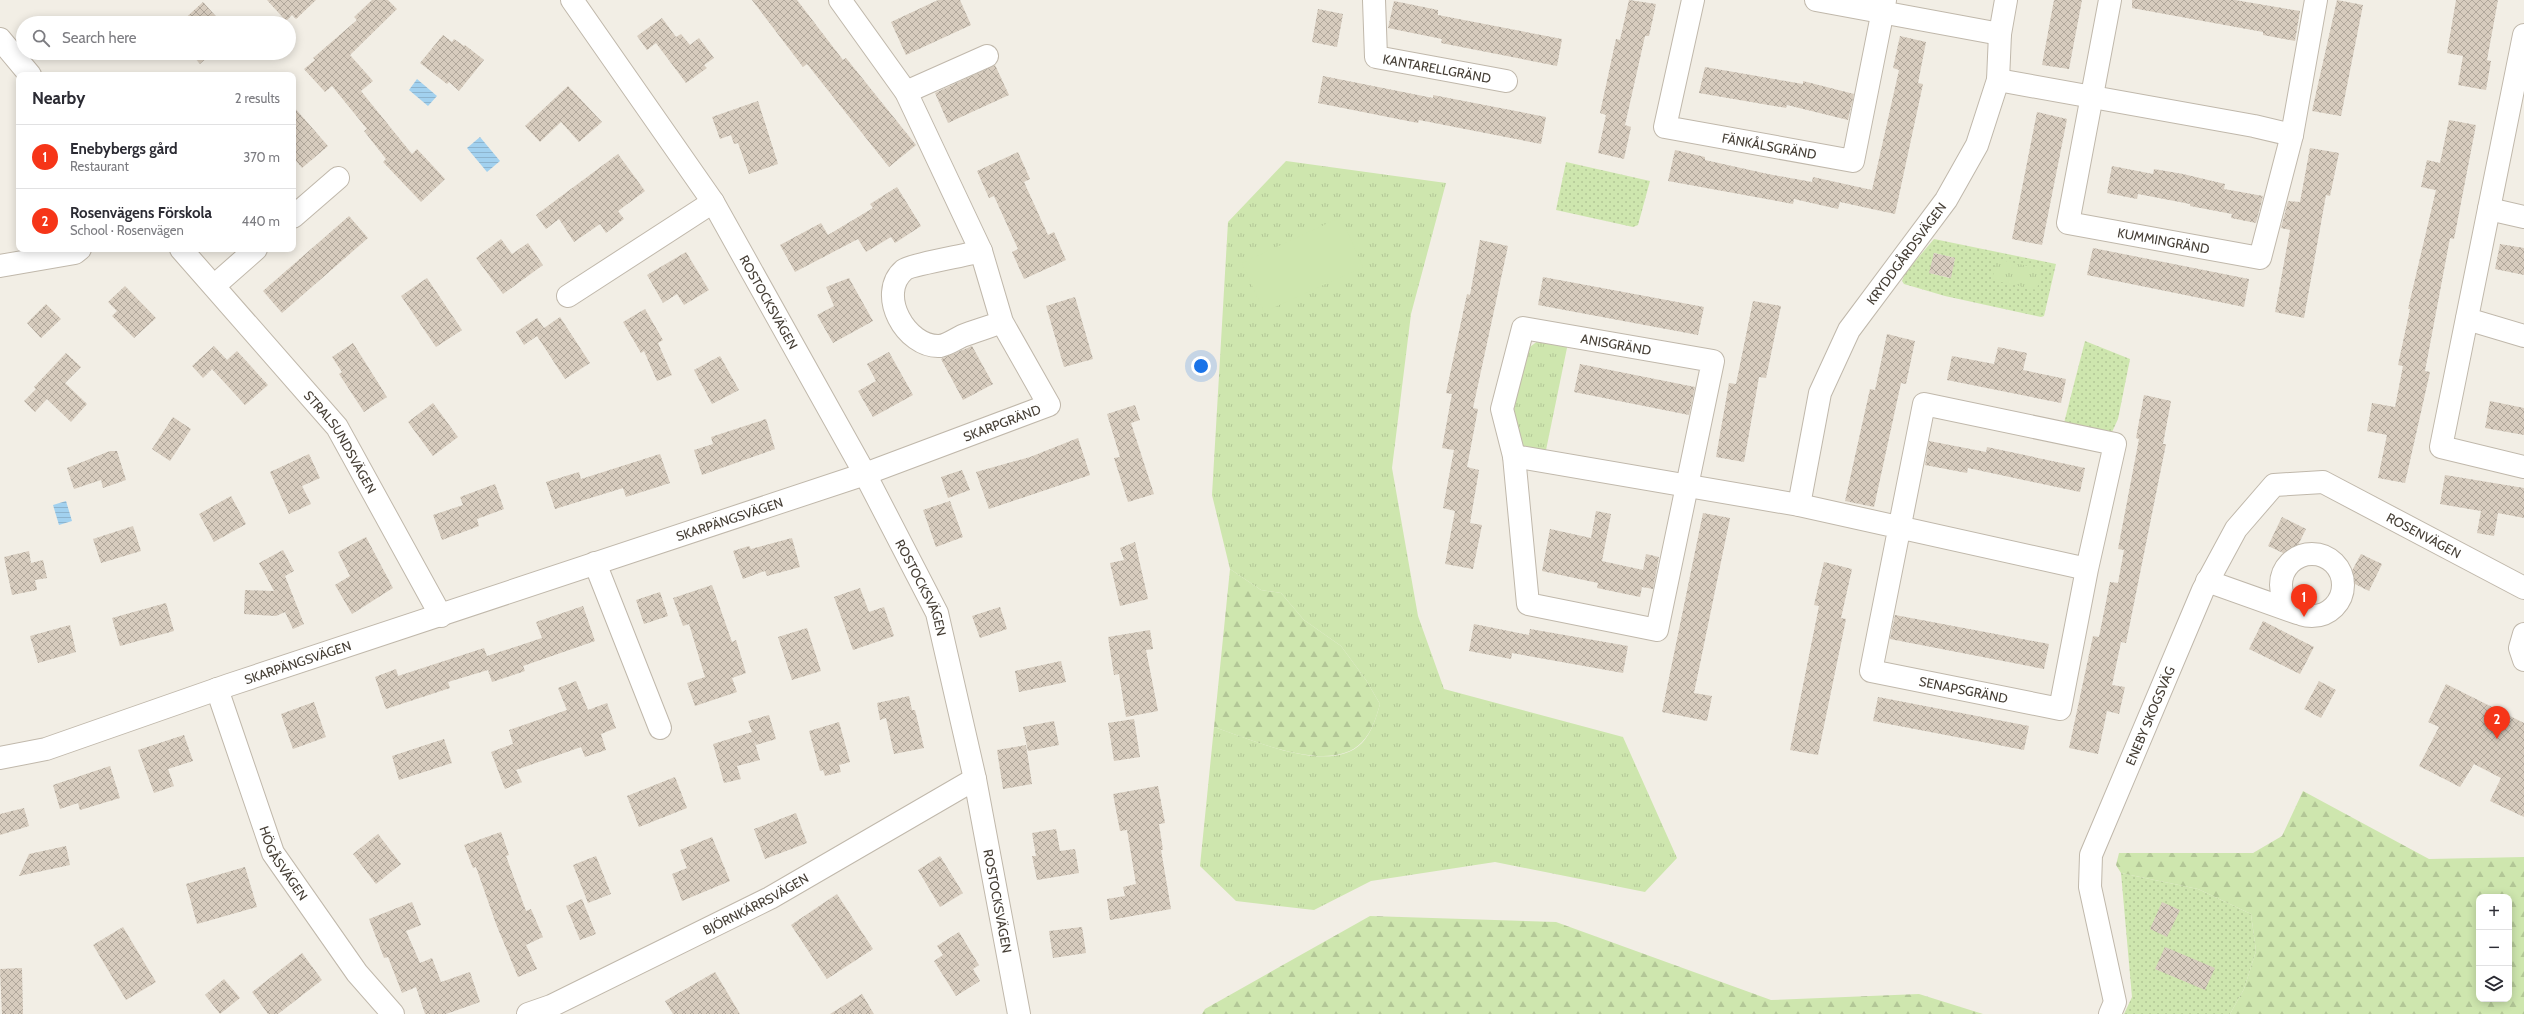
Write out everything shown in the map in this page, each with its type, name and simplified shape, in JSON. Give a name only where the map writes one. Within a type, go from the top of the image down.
[{"type":"street","name":"ROSTOCKSVÄGEN","points":[[572,0],[713,202],[865,474],[937,613],[975,779],[1019,1014]]},
{"type":"street","name":"SKARPGRÄND","points":[[840,0],[906,92],[981,251],[1002,322],[1049,405],[865,474]]},
{"type":"street","name":"KANTARELLGRÄND","points":[[1374,0],[1376,57],[1506,81]]},
{"type":"street","name":"FÄNKÅLSGRÄND","points":[[1693,0],[1665,128],[1853,161],[1884,6]]},
{"type":"street","points":[[1816,0],[1884,6],[2000,34]]},
{"type":"street","name":"KRYDDGÅRDSVÄGEN","points":[[1799,505],[1820,393],[1849,330],[1946,200],[1973,152],[1998,80],[2000,34],[2006,0]]},
{"type":"street","name":"KUMMINGRÄND","points":[[2110,0],[2068,223],[2260,258],[2292,135],[2316,0]]},
{"type":"street","points":[[0,39],[16,58]]},
{"type":"street","points":[[2523,41],[2441,447],[2524,467]]},
{"type":"street","points":[[906,92],[986,56]]},
{"type":"street","points":[[18,60],[28,72]]},
{"type":"street","points":[[1998,80],[2254,126],[2292,135]]},
{"type":"street","points":[[296,214],[338,178]]},
{"type":"street","points":[[568,296],[713,202]]},
{"type":"street","points":[[2489,209],[2524,217]]},
{"type":"street","points":[[981,251],[914,266],[904,270],[892,290],[893,309],[910,333],[922,342],[940,346],[1002,322]]},
{"type":"street","points":[[0,266],[76,252]]},
{"type":"street","name":"STRALSUNDSVÄGEN","points":[[184,252],[337,427],[441,616]]},
{"type":"street","points":[[214,286],[253,252]]},
{"type":"street","points":[[2467,320],[2524,336]]},
{"type":"street","name":"ANISGRÄND","points":[[1524,328],[1713,361],[1687,486],[1656,630],[1528,604],[1514,456],[1502,409],[1524,328]]},
{"type":"street","name":"SENAPSGRÄND","points":[[1924,404],[2115,444],[2087,569],[2060,709],[1871,671],[1898,527],[1924,404]]},
{"type":"street","points":[[1514,456],[1799,505],[2087,569]]},
{"type":"street","name":"SKARPÄNGSVÄGEN","points":[[0,758],[46,749],[217,689],[441,616],[595,563],[865,474]]},
{"type":"street","name":"ENEBY SKOGSVÄG","points":[[2110,1014],[2115,1002],[2090,887],[2091,855],[2207,581],[2236,529],[2274,485],[2323,482]]},
{"type":"street","name":"ROSENVÄGEN","points":[[2323,482],[2524,588]]},
{"type":"street","points":[[595,563],[660,728]]},
{"type":"street","points":[[2207,581],[2297,613]]},
{"type":"street","points":[[2524,634],[2520,642],[2524,660]]},
{"type":"street","name":"HÖGÅSVÄGEN","points":[[217,689],[273,853],[357,973],[393,1014]]},
{"type":"street","name":"BJÖRNKÄRRSVÄGEN","points":[[528,1014],[551,1006],[770,898],[975,779]]},
{"type":"green space","points":[[1286,161],[1446,183],[1411,314],[1392,468],[1418,616],[1444,689],[1623,737],[1677,858],[1645,892],[1495,862],[1371,881],[1314,910],[1236,901],[1200,866],[1214,727],[1290,752],[1311,756],[1331,756],[1348,752],[1362,743],[1371,730],[1380,704],[1366,680],[1341,646],[1304,620],[1281,593],[1261,590],[1230,569],[1212,495],[1228,222]]},
{"type":"green space","points":[[1566,162],[1650,181],[1638,225],[1633,227],[1556,210]]},
{"type":"green space","points":[[1341,217],[1363,267],[1264,312],[1242,263]]},
{"type":"green space","points":[[1934,239],[2056,264],[2044,316],[2041,317],[1945,296],[1904,284],[1902,281],[1905,273]],"holes":[[[1934,253],[1955,258],[1950,278],[1930,273]]]},
{"type":"green space","points":[[1997,259],[2041,269],[2037,290],[1992,280]]},
{"type":"green space","points":[[1539,340],[1568,343],[1545,455],[1514,444],[1514,406],[1526,350]]},
{"type":"green space","points":[[2085,341],[2130,359],[2118,419],[2112,432],[2064,423]]},
{"type":"green space","points":[[1230,569],[1261,590],[1281,593],[1304,620],[1341,646],[1366,680],[1380,704],[1375,720],[1365,738],[1348,752],[1331,756],[1290,752],[1214,727]]},
{"type":"green space","points":[[2303,791],[2429,859],[2524,857],[2524,1014],[2230,1014],[2244,989],[2256,951],[2251,914],[2198,889],[2121,873],[2116,865],[2119,853],[2253,853],[2282,836]]},
{"type":"green space","points":[[2121,873],[2198,889],[2251,914],[2256,951],[2244,989],[2230,1014],[2124,1014],[2132,997]]},
{"type":"green space","points":[[1370,916],[1556,922],[1771,1000],[1919,994],[1983,1014],[1202,1014],[1205,1009]]},
{"type":"water","points":[[417,79],[437,96],[428,106],[409,90]]},
{"type":"water","points":[[480,137],[500,161],[487,172],[467,148]]},
{"type":"water","points":[[66,501],[72,521],[59,525],[53,505]]},
{"type":"building","points":[[267,0],[316,0],[296,19],[296,16],[292,15],[281,16]]},
{"type":"building","points":[[372,0],[388,0],[397,9],[350,55],[373,81],[361,91],[412,154],[417,149],[445,179],[421,202],[383,162],[386,159],[364,131],[367,129],[332,86],[325,92],[304,69],[315,60],[313,58],[357,20],[354,17]]},
{"type":"building","points":[[752,0],[797,0],[843,60],[846,58],[916,145],[889,167],[807,64],[803,67]]},
{"type":"building","points":[[938,0],[960,0],[971,25],[906,55],[891,22]]},
{"type":"building","points":[[1629,0],[1656,4],[1649,36],[1645,36],[1625,125],[1631,127],[1624,159],[1598,153],[1606,115],[1600,113],[1616,39],[1620,40]]},
{"type":"building","points":[[2054,0],[2082,0],[2069,69],[2042,65]]},
{"type":"building","points":[[2132,0],[2235,0],[2300,11],[2295,41],[2263,35],[2263,32],[2132,8]]},
{"type":"building","points":[[2337,0],[2363,5],[2341,116],[2312,111]]},
{"type":"building","points":[[2456,0],[2498,0],[2487,60],[2491,61],[2486,90],[2458,85],[2463,56],[2447,53]]},
{"type":"building","points":[[1394,1],[1438,10],[1438,15],[1562,39],[1557,66],[1441,43],[1442,39],[1388,28]]},
{"type":"building","points":[[203,2],[216,16],[188,16]]},
{"type":"building","points":[[1318,9],[1343,14],[1337,47],[1312,42]]},
{"type":"building","points":[[662,18],[676,37],[681,34],[690,45],[699,38],[714,58],[704,65],[707,68],[686,83],[656,43],[647,50],[637,36]]},
{"type":"building","points":[[443,35],[452,42],[454,39],[464,46],[465,45],[484,60],[459,91],[449,82],[447,84],[420,63]]},
{"type":"building","points":[[1900,36],[1926,42],[1918,83],[1923,84],[1895,214],[1840,202],[1838,209],[1794,199],[1793,204],[1668,181],[1675,150],[1705,157],[1705,160],[1768,174],[1812,182],[1813,177],[1872,190],[1899,70],[1893,68]]},
{"type":"building","points":[[197,60],[204,60],[200,64]]},
{"type":"building","points":[[995,65],[1009,95],[948,123],[935,93]]},
{"type":"building","points":[[1705,67],[1803,84],[1803,81],[1854,94],[1848,120],[1787,105],[1786,108],[1699,93]]},
{"type":"building","points":[[1323,76],[1433,98],[1433,95],[1546,117],[1541,144],[1419,120],[1418,123],[1318,103]]},
{"type":"building","points":[[568,86],[602,122],[579,142],[561,122],[540,142],[525,126]]},
{"type":"building","points":[[758,101],[778,164],[749,174],[738,143],[734,144],[731,135],[720,139],[712,117]]},
{"type":"building","points":[[296,109],[328,146],[302,168],[296,161]]},
{"type":"building","points":[[2037,112],[2067,119],[2042,245],[2012,239]]},
{"type":"building","points":[[2449,120],[2476,125],[2454,239],[2450,238],[2425,371],[2430,372],[2405,483],[2378,478],[2387,435],[2367,431],[2372,403],[2395,407],[2403,366],[2398,365],[2410,309],[2408,309],[2436,190],[2421,187],[2427,160],[2440,163]]},
{"type":"building","points":[[2310,148],[2339,153],[2330,196],[2326,195],[2304,318],[2275,312],[2290,230],[2281,228],[2288,201],[2300,202]]},
{"type":"building","points":[[1018,152],[1030,179],[1024,182],[1048,235],[1054,232],[1066,260],[1024,279],[1012,252],[1018,249],[994,196],[989,198],[977,171]]},
{"type":"building","points":[[618,154],[645,191],[618,211],[624,219],[606,233],[600,224],[574,242],[559,219],[546,229],[536,215]]},
{"type":"building","points":[[2112,166],[2153,174],[2154,169],[2183,174],[2225,184],[2224,189],[2263,196],[2256,223],[2231,218],[2232,214],[2190,206],[2190,204],[2138,194],[2137,199],[2107,193]]},
{"type":"building","points":[[897,187],[921,226],[895,243],[891,237],[866,252],[858,239],[795,272],[780,245],[821,223],[828,235],[873,208],[870,204]]},
{"type":"building","points":[[349,216],[368,238],[282,313],[263,291]]},
{"type":"building","points":[[501,239],[512,254],[528,243],[543,265],[503,294],[476,258]]},
{"type":"building","points":[[1480,240],[1508,246],[1473,408],[1478,409],[1467,467],[1479,470],[1470,523],[1482,525],[1473,569],[1445,564],[1455,511],[1443,508],[1454,450],[1442,448],[1452,394],[1446,393],[1467,294],[1470,295]]},
{"type":"building","points":[[2500,244],[2524,248],[2524,275],[2495,269]]},
{"type":"building","points":[[2093,248],[2249,279],[2244,307],[2087,275]]},
{"type":"building","points":[[686,252],[709,290],[684,305],[677,294],[663,303],[647,275]]},
{"type":"building","points":[[1934,253],[1955,258],[1951,278],[1929,273]]},
{"type":"building","points":[[1543,277],[1704,307],[1698,335],[1538,305]]},
{"type":"building","points":[[427,278],[462,330],[436,347],[401,296]]},
{"type":"building","points":[[849,278],[873,321],[833,343],[817,315],[834,306],[826,287]]},
{"type":"building","points":[[125,286],[156,318],[134,338],[112,316],[117,311],[108,302]]},
{"type":"building","points":[[1075,297],[1093,359],[1064,367],[1046,306]]},
{"type":"building","points":[[1753,301],[1781,306],[1766,378],[1759,377],[1744,462],[1716,457],[1729,383],[1736,384]]},
{"type":"building","points":[[46,304],[61,319],[41,338],[27,323]]},
{"type":"building","points":[[645,309],[663,340],[658,343],[672,375],[657,381],[644,351],[641,353],[623,322]]},
{"type":"building","points":[[560,317],[590,363],[565,379],[537,336],[524,345],[516,332],[537,318],[544,328]]},
{"type":"building","points":[[1887,334],[1915,341],[1906,384],[1901,383],[1874,507],[1845,501],[1870,389],[1875,390]]},
{"type":"building","points":[[353,343],[387,397],[364,412],[339,374],[342,372],[332,357]]},
{"type":"building","points":[[214,346],[227,360],[237,351],[268,385],[245,405],[212,369],[203,378],[192,366]]},
{"type":"building","points":[[972,346],[993,384],[963,400],[941,359]]},
{"type":"building","points":[[1998,347],[2027,353],[2023,370],[2066,379],[2061,403],[1947,380],[1952,356],[1994,364]]},
{"type":"building","points":[[889,352],[913,395],[873,417],[858,391],[876,381],[867,364]]},
{"type":"building","points":[[66,353],[81,367],[65,383],[87,404],[71,422],[47,399],[35,412],[24,401],[36,389],[34,387]]},
{"type":"building","points":[[720,356],[739,390],[712,404],[694,370]]},
{"type":"building","points":[[1580,364],[1695,387],[1689,415],[1574,392]]},
{"type":"building","points":[[2144,395],[2171,401],[2163,444],[2166,444],[2126,643],[2121,642],[2112,685],[2125,687],[2119,714],[2107,711],[2098,754],[2069,748],[2093,636],[2099,637],[2110,582],[2118,583],[2124,550],[2118,549],[2139,439],[2136,438]]},
{"type":"building","points":[[2490,401],[2524,408],[2524,435],[2485,428]]},
{"type":"building","points":[[433,403],[458,437],[433,456],[408,422]]},
{"type":"building","points":[[1135,405],[1140,420],[1131,423],[1154,494],[1128,502],[1114,458],[1120,457],[1107,414]]},
{"type":"building","points":[[173,417],[191,429],[170,461],[152,449]]},
{"type":"building","points":[[766,419],[775,449],[702,475],[694,450],[713,444],[711,437]]},
{"type":"building","points":[[1078,438],[1090,475],[989,509],[976,472],[1030,457]]},
{"type":"building","points":[[1929,441],[1986,452],[1987,447],[2085,468],[2080,492],[1968,468],[1967,473],[1925,465]]},
{"type":"building","points":[[110,451],[117,451],[126,480],[103,488],[101,480],[74,489],[67,468]]},
{"type":"building","points":[[309,454],[320,478],[302,486],[311,504],[289,514],[270,472]]},
{"type":"building","points":[[660,454],[670,483],[626,497],[623,488],[555,509],[546,482],[579,472],[581,479]]},
{"type":"building","points":[[962,470],[970,490],[948,498],[941,477]]},
{"type":"building","points":[[2445,475],[2524,488],[2524,518],[2498,513],[2494,536],[2477,533],[2481,511],[2440,504]]},
{"type":"building","points":[[495,484],[504,509],[477,519],[479,526],[442,540],[433,515],[463,505],[460,497]]},
{"type":"building","points":[[231,496],[246,524],[214,542],[199,514]]},
{"type":"building","points":[[950,501],[963,537],[936,547],[923,510]]},
{"type":"building","points":[[1596,511],[1611,514],[1602,561],[1643,570],[1646,554],[1659,557],[1653,589],[1642,587],[1640,597],[1597,588],[1598,583],[1542,571],[1550,529],[1591,538]]},
{"type":"building","points":[[1703,513],[1730,518],[1694,693],[1712,696],[1707,721],[1662,712]]},
{"type":"building","points":[[2282,517],[2306,529],[2292,557],[2268,546]]},
{"type":"building","points":[[133,526],[141,551],[101,563],[93,539]]},
{"type":"building","points":[[366,537],[393,588],[352,614],[335,585],[350,576],[338,552]]},
{"type":"building","points":[[792,538],[800,567],[767,576],[765,571],[743,579],[733,551],[749,546],[751,549]]},
{"type":"building","points":[[1135,542],[1148,599],[1120,606],[1110,563],[1124,560],[1120,548]]},
{"type":"building","points":[[283,550],[294,571],[285,576],[304,624],[293,629],[285,612],[276,616],[244,614],[245,590],[274,591],[259,563]]},
{"type":"building","points":[[29,551],[31,563],[43,560],[47,578],[35,580],[37,590],[12,595],[4,557]]},
{"type":"building","points":[[2361,554],[2382,564],[2369,591],[2347,580]]},
{"type":"building","points":[[1824,562],[1852,569],[1841,618],[1846,619],[1818,755],[1790,750],[1819,606],[1814,605]]},
{"type":"building","points":[[712,585],[732,642],[736,640],[746,673],[732,678],[737,692],[695,706],[687,683],[705,677],[689,624],[683,626],[673,598]]},
{"type":"building","points":[[860,588],[869,612],[884,607],[894,636],[853,650],[834,597]]},
{"type":"building","points":[[660,592],[668,616],[644,624],[636,600]]},
{"type":"building","points":[[166,603],[174,631],[120,646],[112,618]]},
{"type":"building","points":[[583,606],[595,641],[523,666],[525,671],[492,682],[488,670],[448,682],[450,688],[386,709],[375,677],[396,669],[398,676],[484,648],[487,656],[542,638],[536,622]]},
{"type":"building","points":[[1000,607],[1007,629],[980,638],[972,616]]},
{"type":"building","points":[[1895,615],[2049,644],[2044,669],[1890,639]]},
{"type":"building","points":[[2263,621],[2314,647],[2300,674],[2249,649]]},
{"type":"building","points":[[1474,624],[1529,635],[1530,629],[1628,646],[1623,673],[1512,653],[1511,659],[1469,651]]},
{"type":"building","points":[[70,625],[76,652],[38,663],[30,636]]},
{"type":"building","points":[[807,628],[821,671],[792,680],[778,637]]},
{"type":"building","points":[[1150,630],[1153,649],[1146,650],[1158,711],[1126,717],[1119,674],[1114,675],[1108,637]]},
{"type":"building","points":[[1061,661],[1066,682],[1019,692],[1015,671]]},
{"type":"building","points":[[576,681],[588,710],[607,703],[616,728],[601,734],[606,750],[585,757],[581,747],[516,770],[522,782],[505,789],[491,752],[513,744],[509,730],[567,710],[558,688]]},
{"type":"building","points":[[2319,681],[2336,690],[2321,718],[2304,709]]},
{"type":"building","points":[[2446,684],[2524,723],[2524,817],[2490,801],[2501,778],[2474,764],[2460,787],[2419,766],[2439,727],[2428,722]]},
{"type":"building","points":[[909,696],[912,710],[915,710],[924,748],[894,754],[886,718],[880,720],[877,703]]},
{"type":"building","points":[[1878,697],[2029,726],[2024,750],[1873,721]]},
{"type":"building","points":[[314,702],[326,737],[293,749],[281,714]]},
{"type":"building","points":[[769,715],[776,739],[756,745],[752,733],[760,760],[737,766],[741,779],[724,783],[713,744],[752,732],[748,721]]},
{"type":"building","points":[[1134,719],[1140,757],[1114,761],[1108,723]]},
{"type":"building","points":[[1054,721],[1059,745],[1028,751],[1023,727]]},
{"type":"building","points":[[839,722],[850,762],[839,765],[841,772],[825,776],[823,770],[820,771],[809,731]]},
{"type":"building","points":[[184,735],[193,761],[168,769],[174,786],[154,793],[138,750]]},
{"type":"building","points":[[444,739],[452,763],[399,780],[392,756]]},
{"type":"building","points":[[1026,745],[1032,784],[1003,789],[997,750]]},
{"type":"building","points":[[110,766],[120,798],[80,810],[78,803],[60,809],[53,785]]},
{"type":"building","points":[[675,777],[687,808],[639,827],[627,796]]},
{"type":"building","points":[[1158,786],[1165,823],[1159,824],[1163,850],[1161,850],[1171,909],[1110,920],[1107,899],[1125,896],[1123,887],[1136,884],[1127,830],[1120,831],[1113,794]]},
{"type":"building","points":[[24,808],[29,826],[0,835],[0,814]]},
{"type":"building","points":[[796,813],[807,843],[765,859],[754,829]]},
{"type":"building","points":[[1056,829],[1060,851],[1075,849],[1079,873],[1037,880],[1032,856],[1036,856],[1032,833]]},
{"type":"building","points":[[501,832],[509,855],[506,856],[526,911],[531,909],[543,937],[526,945],[537,969],[518,977],[496,924],[476,867],[473,868],[464,845]]},
{"type":"building","points":[[378,834],[401,864],[376,884],[353,854]]},
{"type":"building","points":[[712,837],[730,881],[682,901],[672,874],[687,868],[680,850]]},
{"type":"building","points":[[66,846],[70,865],[19,876],[29,854]]},
{"type":"building","points":[[596,856],[611,894],[588,903],[573,865]]},
{"type":"building","points":[[940,856],[963,893],[940,907],[918,870]]},
{"type":"building","points":[[245,867],[257,907],[197,924],[186,884]]},
{"type":"building","points":[[837,894],[873,949],[827,979],[791,925]]},
{"type":"building","points":[[582,899],[596,934],[580,940],[566,906]]},
{"type":"building","points":[[412,902],[421,925],[406,931],[420,963],[432,958],[441,982],[470,972],[480,1002],[446,1014],[425,1014],[416,987],[402,993],[388,957],[384,958],[369,919]]},
{"type":"building","points":[[2162,902],[2180,910],[2167,937],[2150,929]]},
{"type":"building","points":[[123,927],[156,982],[126,1000],[93,945]]},
{"type":"building","points":[[1082,927],[1086,953],[1053,958],[1049,931]]},
{"type":"building","points":[[959,932],[979,965],[973,969],[980,981],[956,996],[934,961],[943,955],[937,946]]},
{"type":"building","points":[[2165,947],[2215,968],[2205,990],[2155,969]]},
{"type":"building","points":[[302,953],[322,980],[278,1014],[268,1014],[252,992]]},
{"type":"building","points":[[22,968],[23,1014],[2,1014],[0,969]]},
{"type":"building","points":[[715,972],[740,1014],[673,1014],[665,1001]]},
{"type":"building","points":[[224,979],[240,998],[220,1014],[205,995]]},
{"type":"building","points":[[862,994],[874,1014],[830,1014]]},
{"type":"place","name":"Enebybergs gård","points":[[2304,617]]},
{"type":"place","name":"Rosenvägens Förskola","points":[[2497,739]]}]
